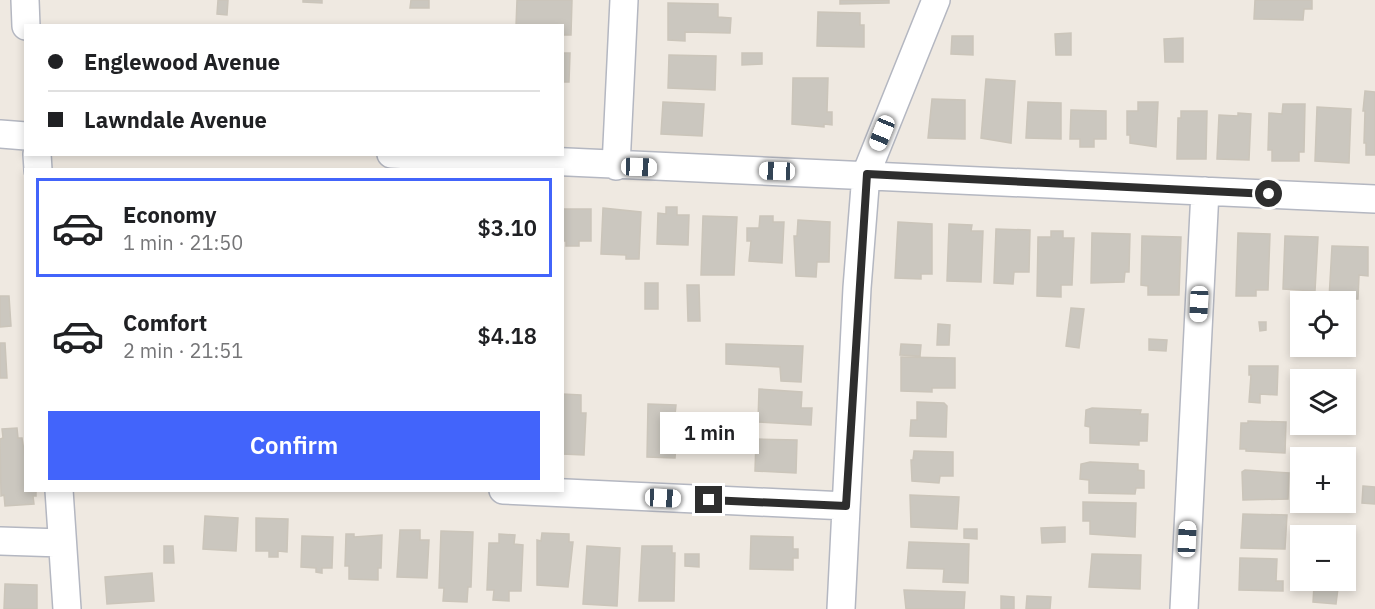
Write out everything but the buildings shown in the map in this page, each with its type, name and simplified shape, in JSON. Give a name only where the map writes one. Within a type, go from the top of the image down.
[{"type":"street","points":[[25,0],[26,24]]},
{"type":"street","points":[[616,166],[624,0]]},
{"type":"street","points":[[841,609],[867,174],[936,0]]},
{"type":"street","points":[[0,134],[24,136]]},
{"type":"street","points":[[428,156],[616,166],[867,174],[1375,199]]},
{"type":"street","points":[[1184,609],[1205,191]]},
{"type":"street","points":[[58,492],[67,609]]},
{"type":"street","points":[[546,492],[846,506]]},
{"type":"street","points":[[0,541],[62,543]]},
{"type":"route","points":[[709,500],[846,506],[857,288],[867,174],[1269,194]]}]
